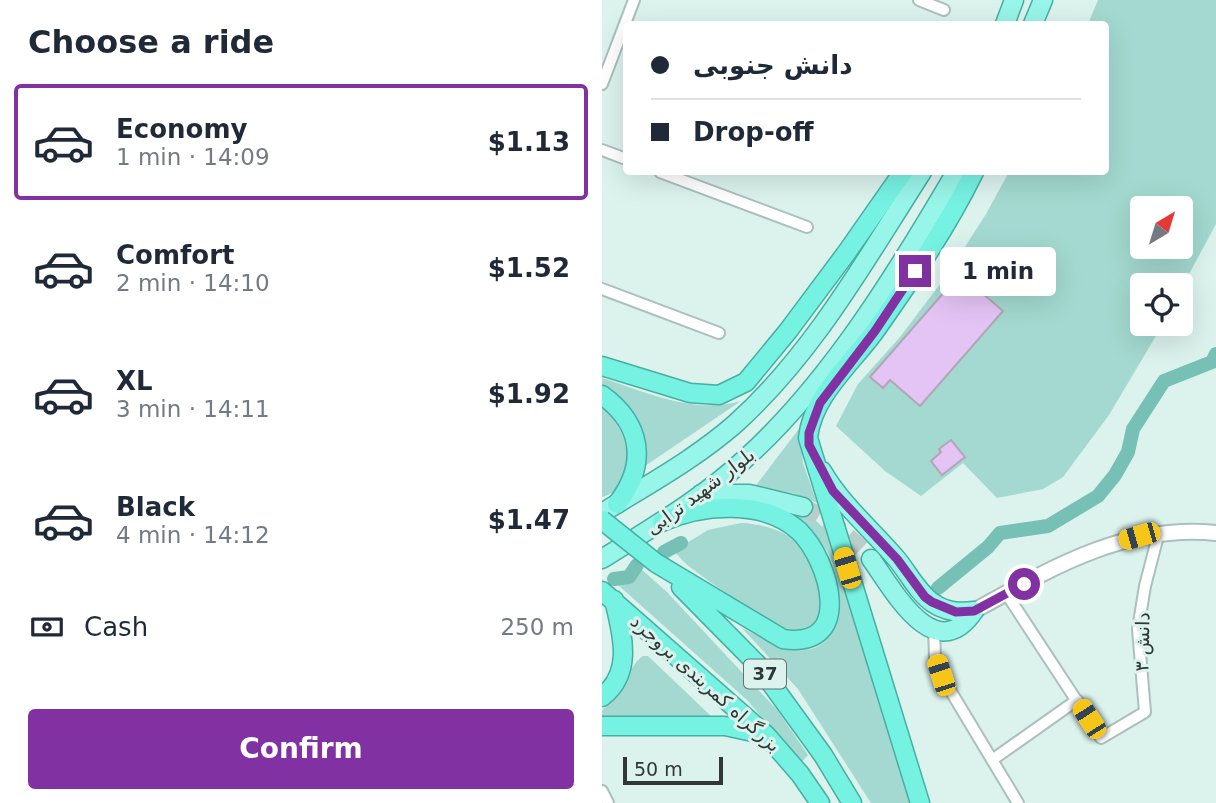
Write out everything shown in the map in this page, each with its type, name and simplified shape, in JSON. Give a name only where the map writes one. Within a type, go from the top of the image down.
[{"type":"highway","points":[[602,366],[690,393],[719,395],[746,382],[788,331],[901,175]]},
{"type":"highway","points":[[920,803],[809,445],[809,433],[820,403],[875,331],[955,210],[972,175]]},
{"type":"highway","points":[[602,395],[626,420],[634,434],[638,452],[631,482],[610,508]]},
{"type":"highway","points":[[656,563],[783,639],[793,641],[817,634],[831,614],[825,577],[812,545],[797,530],[780,519],[761,512],[719,507],[684,512],[662,522]]},
{"type":"highway","name":"37","points":[[602,520],[656,563]]},
{"type":"highway","name":"بزرگراه کمربندی بروجرد","points":[[656,563],[757,664],[823,755],[852,803]]},
{"type":"highway","points":[[602,697],[616,683],[624,660],[623,640],[608,596]]},
{"type":"highway","name":"بزرگراه کمربندی بروجرد","points":[[608,596],[766,735],[800,774],[817,802]]},
{"type":"highway","points":[[602,726],[725,726],[766,735]]},
{"type":"main road","points":[[1005,21],[1014,0]]},
{"type":"main road","points":[[1034,21],[1043,0]]},
{"type":"main road","name":"بلوار شهید ترابی","points":[[610,508],[710,444],[762,398],[825,319],[920,175]]},
{"type":"main road","name":"بلوار شهید ترابی","points":[[602,559],[701,494],[780,426],[860,325],[954,175]]},
{"type":"main road","points":[[809,445],[833,491],[897,559],[925,597],[956,612],[974,611]]},
{"type":"main road","points":[[701,494],[749,494],[803,507]]},
{"type":"main road","points":[[871,559],[903,607],[917,620],[934,629],[948,630],[961,626],[974,611]]},
{"type":"street","points":[[628,21],[634,0]]},
{"type":"street","points":[[919,0],[944,10]]},
{"type":"street","points":[[602,84],[623,35]]},
{"type":"street","points":[[602,150],[623,158]]},
{"type":"street","points":[[668,175],[807,227]]},
{"type":"street","points":[[602,289],[719,333]]},
{"type":"street","points":[[974,611],[1006,593],[1115,542],[1159,532],[1191,530],[1216,533]]},
{"type":"street","name":"دانش ۳","points":[[1077,700],[1101,738],[1145,712],[1138,629],[1145,586],[1159,532]]},
{"type":"street","points":[[992,760],[1077,700],[1006,593]]},
{"type":"street","points":[[934,629],[935,657],[941,675],[1018,803]]},
{"type":"street","points":[[602,791],[608,803]]},
{"type":"shaded area","points":[[1098,0],[1216,0],[1216,224],[1190,273],[1130,273],[1130,336],[1156,336],[1109,415],[1063,477],[1043,489],[997,498],[963,463],[921,496],[885,471],[836,426],[858,384],[900,337],[947,275],[1007,175],[1109,175],[1109,21],[1089,21]]},
{"type":"shaded area","points":[[602,378],[688,404],[723,405],[741,401],[645,466],[638,433],[627,409],[617,395],[602,386]]},
{"type":"shaded area","points":[[602,407],[611,416],[625,441],[628,469],[624,481],[616,491],[602,497]]},
{"type":"shaded area","points":[[814,409],[802,449],[803,463],[817,503],[793,493],[754,488]]},
{"type":"shaded area","points":[[780,505],[816,521],[834,541],[913,803],[871,803],[798,689],[742,628],[776,645],[798,650],[814,648],[826,640],[834,628],[838,595],[832,563],[826,550],[811,531]]},
{"type":"shaded area","points":[[741,523],[779,531],[795,540],[808,555],[822,601],[821,614],[809,632],[794,632],[766,620],[686,564],[674,551],[708,530]]},
{"type":"shaded area","points":[[640,568],[667,592],[778,711],[808,755],[801,763],[747,700],[617,584],[633,581]]},
{"type":"shaded area","points":[[643,656],[648,656],[711,716],[602,719],[602,710],[616,697],[632,667]]},
{"type":"building","points":[[960,274],[1003,311],[920,406],[890,380],[883,388],[870,377]]},
{"type":"building","points":[[951,440],[965,457],[942,475],[931,461],[941,452],[939,449]]},
{"type":"waterway","points":[[938,588],[988,547],[1000,533],[1048,526],[1098,496],[1115,475],[1128,452],[1133,429],[1164,381],[1212,362],[1216,354]]},
{"type":"waterway","points":[[664,552],[681,543]]},
{"type":"waterway","points":[[614,579],[629,577],[637,565]]},
{"type":"tunnel","points":[[803,507],[839,530],[871,559]]},
{"type":"route","points":[[915,271],[875,331],[820,403],[813,417],[809,445],[833,491],[897,559],[925,597],[932,602],[946,610],[962,613],[974,611],[1024,584]]}]
